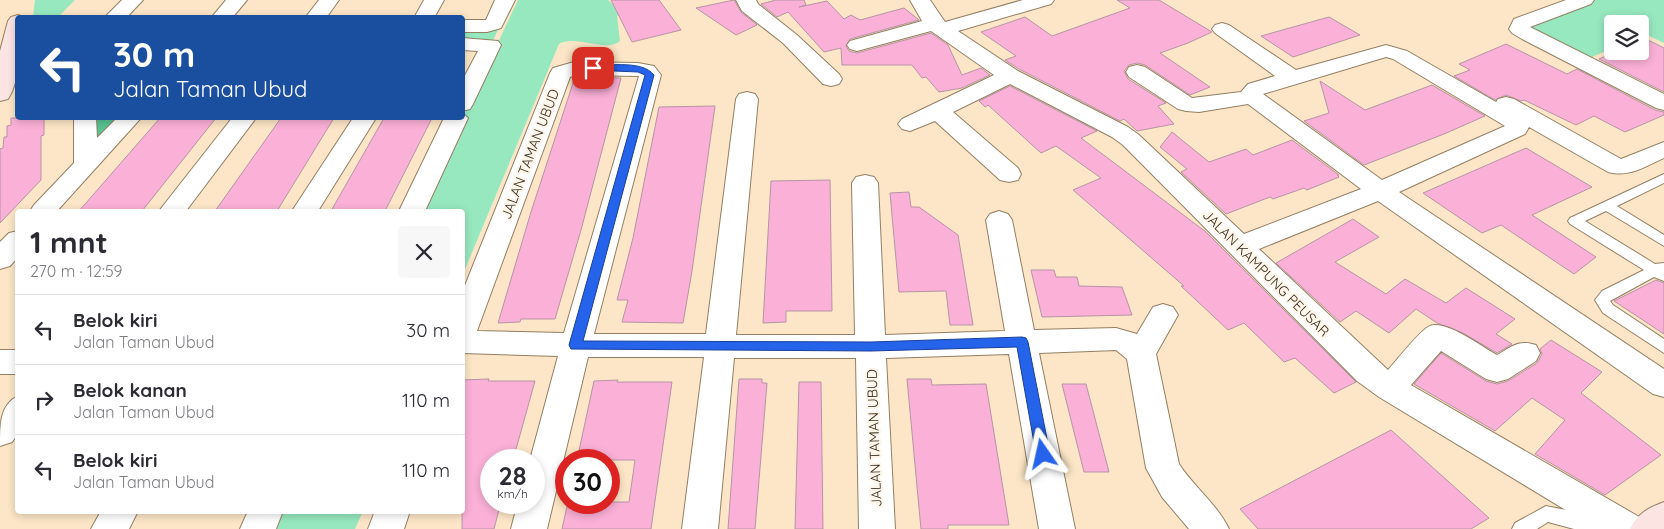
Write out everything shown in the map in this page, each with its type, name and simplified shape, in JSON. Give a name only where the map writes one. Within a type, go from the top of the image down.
[{"type":"street","points":[[18,15],[20,0]]},
{"type":"street","points":[[117,15],[133,0]]},
{"type":"street","points":[[224,15],[237,0]]},
{"type":"street","points":[[318,15],[330,0]]},
{"type":"street","points":[[426,15],[434,0]]},
{"type":"street","points":[[465,97],[505,0]]},
{"type":"street","points":[[746,0],[749,7],[790,39],[831,79]]},
{"type":"street","name":"JALAN KAMPUNG PEUSAR","points":[[920,0],[938,27],[1010,76],[1120,132],[1131,140],[1352,358],[1390,388],[1628,529]]},
{"type":"street","points":[[857,45],[1044,0]]},
{"type":"street","points":[[1584,0],[1521,24],[1519,28],[1529,35],[1664,103]]},
{"type":"street","points":[[465,27],[491,35]]},
{"type":"street","points":[[0,94],[5,57],[15,29]]},
{"type":"street","points":[[1222,29],[1292,78]]},
{"type":"street","points":[[465,43],[491,35]]},
{"type":"street","points":[[1252,97],[1251,93],[1256,89],[1378,53],[1393,52],[1518,126],[1517,129],[1380,191],[1253,241]]},
{"type":"street","points":[[1431,61],[1610,165],[1624,167],[1664,149]]},
{"type":"street","name":"JALAN TAMAN UBUD","points":[[465,323],[561,73],[574,68],[638,69],[646,71],[650,75],[576,345],[529,529]]},
{"type":"street","points":[[1137,72],[1186,104],[1199,105],[1252,97],[1380,191],[1664,385]]},
{"type":"street","points":[[910,124],[1010,76]]},
{"type":"street","points":[[700,529],[718,346],[747,99]]},
{"type":"street","points":[[938,111],[1009,174]]},
{"type":"street","points":[[85,120],[86,164]]},
{"type":"street","points":[[45,209],[127,120]]},
{"type":"street","points":[[174,209],[242,120]]},
{"type":"street","points":[[306,209],[363,120]]},
{"type":"street","points":[[413,209],[455,120]]},
{"type":"street","name":"JALAN TAMAN UBUD","points":[[865,183],[877,529]]},
{"type":"street","points":[[999,220],[1057,529]]},
{"type":"street","points":[[0,259],[15,243]]},
{"type":"street","points":[[1141,354],[1162,315]]},
{"type":"street","points":[[1390,388],[1438,335],[1497,370],[1525,354]]},
{"type":"street","points":[[465,342],[576,345],[871,346],[1116,339],[1130,343],[1141,354],[1163,468],[1174,486],[1211,529]]},
{"type":"street","points":[[0,362],[15,362]]},
{"type":"street","points":[[0,432],[15,414]]},
{"type":"street","points":[[110,529],[119,514]]},
{"type":"street","points":[[258,529],[265,514]]},
{"type":"street","points":[[386,529],[392,514]]},
{"type":"street","points":[[1648,529],[1664,518]]},
{"type":"lane","points":[[1661,270],[1575,221],[1664,178]]},
{"type":"lane","points":[[1606,206],[1664,241]]},
{"type":"lane","points":[[1661,270],[1607,295],[1602,300],[1608,309],[1664,347]]},
{"type":"lane","points":[[1521,529],[1546,514],[1575,520],[1589,529]]},
{"type":"green space","points":[[35,0],[75,0],[60,15],[33,15]]},
{"type":"green space","points":[[512,0],[491,45],[465,44],[465,26],[487,26]]},
{"type":"green space","points":[[518,0],[608,0],[622,12],[617,16],[620,41],[607,45],[573,41],[565,41],[559,44],[465,269],[465,209],[420,209],[462,120],[465,120],[465,113]]},
{"type":"green space","points":[[1584,0],[1664,0],[1664,43],[1649,36],[1649,15],[1604,15],[1604,52],[1581,62],[1521,23]]},
{"type":"green space","points":[[85,120],[127,120],[86,164]]},
{"type":"green space","points":[[275,514],[362,514],[355,529],[268,529]]},
{"type":"building","points":[[611,0],[659,0],[681,30],[632,42]]},
{"type":"building","points":[[734,0],[741,12],[757,25],[736,35],[696,8]]},
{"type":"building","points":[[776,0],[804,0],[806,5],[799,7],[827,1],[844,19],[851,15],[860,20],[904,8],[919,20],[850,39],[846,46],[849,51],[857,53],[931,33],[948,45],[962,75],[981,68],[990,75],[962,88],[939,92],[926,77],[922,78],[912,65],[842,65],[841,48],[824,52],[788,12],[777,17],[761,4]]},
{"type":"building","points":[[1117,0],[1159,0],[1212,32],[1160,53],[1210,87],[1190,95],[1145,65],[1137,63],[1129,65],[1124,71],[1128,79],[1166,103],[1158,106],[1174,124],[1137,131],[1124,119],[1120,121],[1019,69],[1005,60],[1016,56],[981,32],[1025,17],[1052,36],[1130,8]]},
{"type":"building","points":[[1329,17],[1360,35],[1293,57],[1261,36]]},
{"type":"building","points":[[1649,40],[1664,48],[1664,92],[1599,59],[1604,57],[1604,60],[1649,60]]},
{"type":"building","points":[[1506,44],[1567,74],[1577,69],[1655,110],[1664,112],[1664,115],[1625,132],[1594,116],[1576,125],[1524,100],[1521,101],[1506,95],[1495,100],[1454,76],[1470,70],[1459,64]]},
{"type":"building","points":[[575,77],[621,78],[581,230],[555,319],[521,319],[520,322],[498,323],[531,212]]},
{"type":"building","points":[[1320,81],[1365,110],[1432,85],[1485,116],[1364,165],[1304,121],[1329,113]]},
{"type":"building","points":[[1010,86],[1097,131],[1081,138],[1206,232],[1356,382],[1334,393],[1295,358],[1284,362],[1244,323],[1228,330],[1181,286],[1184,286],[1073,190],[1101,178],[1056,146],[1041,153],[988,105],[985,107],[979,101]]},
{"type":"building","points":[[715,106],[683,323],[622,322],[628,300],[617,300],[633,238],[659,107]]},
{"type":"building","points":[[11,118],[15,118],[15,120],[44,120],[44,135],[41,136],[41,180],[0,223],[0,149],[3,148],[4,137],[7,137],[7,126],[11,125]]},
{"type":"building","points":[[158,120],[214,120],[144,209],[81,209]]},
{"type":"building","points":[[280,120],[333,120],[278,209],[216,209]]},
{"type":"building","points":[[383,120],[431,120],[386,209],[332,209]]},
{"type":"building","points":[[1172,132],[1209,162],[1246,149],[1253,155],[1292,140],[1339,175],[1337,175],[1339,177],[1307,190],[1304,188],[1273,199],[1270,197],[1226,214],[1181,172],[1187,169],[1160,147]]},
{"type":"building","points":[[1526,148],[1592,187],[1532,215],[1596,257],[1574,274],[1501,225],[1482,233],[1423,193]]},
{"type":"building","points":[[830,180],[832,311],[786,311],[786,322],[763,323],[771,181]]},
{"type":"building","points":[[909,192],[911,207],[919,207],[958,235],[973,325],[950,325],[946,291],[899,292],[890,193]]},
{"type":"building","points":[[1353,219],[1379,237],[1335,262],[1386,294],[1405,279],[1446,303],[1466,288],[1515,319],[1496,334],[1512,344],[1497,353],[1463,333],[1437,323],[1416,309],[1389,333],[1356,311],[1340,322],[1276,263]]},
{"type":"building","points":[[1031,270],[1054,270],[1056,277],[1077,277],[1079,286],[1122,287],[1132,315],[1042,317]]},
{"type":"building","points":[[1656,280],[1664,283],[1664,334],[1614,301]]},
{"type":"building","points":[[1551,340],[1602,372],[1581,393],[1661,455],[1605,495],[1535,454],[1565,420],[1532,398],[1495,431],[1414,384],[1441,353],[1486,381],[1497,384],[1508,381],[1537,363],[1542,354],[1540,349]]},
{"type":"building","points":[[739,379],[762,379],[762,383],[767,383],[755,529],[728,529]]},
{"type":"building","points":[[907,379],[931,379],[932,385],[986,384],[1009,525],[948,525],[948,529],[921,529]]},
{"type":"building","points":[[465,380],[535,381],[516,449],[480,449],[480,514],[498,514],[494,529],[462,529],[462,514],[465,514]]},
{"type":"building","points":[[594,381],[672,382],[651,529],[562,529],[565,514],[620,514],[620,502],[629,502],[635,460],[620,460],[620,449],[579,449]]},
{"type":"building","points":[[799,382],[821,382],[823,529],[795,529]]},
{"type":"building","points":[[1062,384],[1086,384],[1109,472],[1084,472]]},
{"type":"building","points":[[1391,430],[1489,518],[1471,529],[1258,529],[1240,509]]},
{"type":"route","points":[[593,68],[638,69],[646,71],[650,75],[576,345],[871,346],[1022,342],[1043,454]]}]
